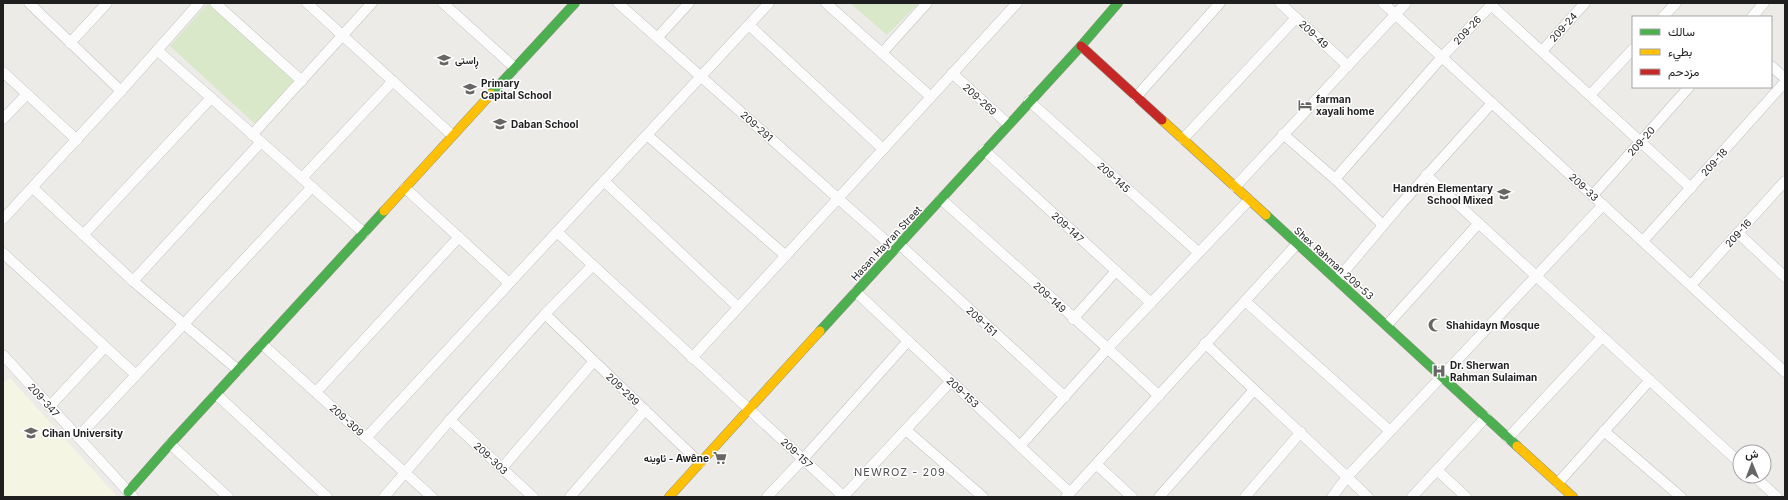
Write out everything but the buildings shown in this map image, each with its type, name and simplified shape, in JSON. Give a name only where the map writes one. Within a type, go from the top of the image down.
[{"type":"street","points":[[29,3],[121,91]]},
{"type":"street","points":[[70,43],[107,3]]},
{"type":"street","points":[[3,219],[77,140],[199,3]]},
{"type":"street","points":[[215,3],[302,81]]},
{"type":"street","points":[[307,3],[452,136]]},
{"type":"street","points":[[252,135],[372,3]]},
{"type":"street","points":[[442,3],[515,68]]},
{"type":"street","points":[[130,495],[170,444],[575,3]]},
{"type":"street","name":"209-291","points":[[618,3],[838,198],[897,247]]},
{"type":"street","points":[[657,38],[689,3]]},
{"type":"street","points":[[366,438],[769,3]]},
{"type":"street","points":[[826,3],[931,97]]},
{"type":"street","points":[[882,53],[927,3]]},
{"type":"street","points":[[692,358],[1017,3]]},
{"type":"street","name":"Hasan Hayran Street","points":[[669,497],[984,150],[1081,46],[1118,3]]},
{"type":"street","points":[[1136,97],[1220,3]]},
{"type":"street","name":"209-49","points":[[1280,3],[1348,66]]},
{"type":"street","name":"209-33","points":[[1384,3],[1785,372]]},
{"type":"street","points":[[1235,187],[1406,3]]},
{"type":"street","name":"209-24","points":[[1542,51],[1585,3]]},
{"type":"street","points":[[1664,16],[1676,3]]},
{"type":"street","points":[[1753,16],[1764,3]]},
{"type":"street","points":[[1492,4],[1691,188]]},
{"type":"street","name":"209-26","points":[[1335,179],[1442,57],[1492,4]]},
{"type":"street","points":[[1183,139],[1296,18]]},
{"type":"street","points":[[749,25],[883,149]]},
{"type":"street","name":"Shex Rahman 209-53","points":[[1081,46],[1573,497]]},
{"type":"street","points":[[157,50],[364,233]]},
{"type":"street","points":[[1590,96],[1632,50]]},
{"type":"street","points":[[1772,67],[1785,78]]},
{"type":"street","points":[[3,72],[77,140]]},
{"type":"street","name":"209-269","points":[[952,73],[1008,124]]},
{"type":"street","points":[[302,178],[393,81]]},
{"type":"street","name":"209-18","points":[[1643,241],[1785,82]]},
{"type":"street","name":"209-20","points":[[1592,195],[1688,88]]},
{"type":"street","points":[[3,118],[27,94]]},
{"type":"street","points":[[83,235],[211,98]]},
{"type":"street","name":"209-145","points":[[1029,101],[1198,252]]},
{"type":"street","points":[[1337,280],[1426,175],[1492,103]]},
{"type":"street","points":[[1283,134],[1335,179],[1383,225]]},
{"type":"street","points":[[647,135],[786,256]]},
{"type":"street","points":[[133,281],[261,142]]},
{"type":"street","name":"209-147","points":[[984,150],[1151,303]]},
{"type":"street","points":[[1426,175],[1732,456]]},
{"type":"street","points":[[604,181],[738,307]]},
{"type":"street","name":"209-16","points":[[1691,285],[1785,181]]},
{"type":"street","points":[[78,437],[312,187]]},
{"type":"street","points":[[33,188],[133,281],[238,370]]},
{"type":"street","points":[[405,188],[509,283]]},
{"type":"street","name":"209-149","points":[[941,199],[1108,348],[1159,396]]},
{"type":"street","points":[[1020,446],[1108,348],[1249,200]]},
{"type":"street","points":[[1332,497],[1347,477],[1603,205]]},
{"type":"street","points":[[1387,325],[1479,223]]},
{"type":"street","name":"209-157","points":[[557,232],[844,497]]},
{"type":"street","points":[[1738,233],[1785,277]]},
{"type":"street","points":[[316,392],[459,237]]},
{"type":"street","points":[[1068,495],[1159,396],[1205,343],[1297,244]]},
{"type":"street","name":"209-151","points":[[897,247],[1065,397]]},
{"type":"street","points":[[3,253],[136,375]]},
{"type":"street","points":[[384,497],[450,420],[592,265]]},
{"type":"street","points":[[1073,318],[1116,271]]},
{"type":"street","name":"209-153","points":[[856,292],[1020,446],[1068,495]]},
{"type":"street","points":[[1245,301],[1390,431]]},
{"type":"street","name":"209-299","points":[[546,314],[700,463]]},
{"type":"street","points":[[1508,438],[1602,337]]},
{"type":"street","points":[[767,497],[804,459],[908,340]]},
{"type":"street","points":[[1205,343],[1301,432],[1368,497]]},
{"type":"street","name":"209-309","points":[[262,344],[432,497]]},
{"type":"street","points":[[50,406],[106,347]]},
{"type":"street","name":"209-347","points":[[3,355],[130,495]]},
{"type":"street","points":[[502,468],[594,361]]},
{"type":"street","points":[[1558,483],[1650,380]]},
{"type":"street","points":[[844,497],[951,381]]},
{"type":"street","points":[[1159,497],[1254,390]]},
{"type":"street","points":[[216,394],[327,497]]},
{"type":"street","points":[[570,497],[645,410]]},
{"type":"street","points":[[1412,497],[1486,417]]},
{"type":"street","name":"209-303","points":[[450,420],[533,497]]},
{"type":"street","points":[[906,430],[983,497]]},
{"type":"street","points":[[1604,431],[1681,497]]},
{"type":"street","points":[[1245,497],[1301,432]]},
{"type":"street","points":[[170,444],[228,497]]},
{"type":"street","points":[[1096,465],[1132,497]]},
{"type":"street","points":[[1437,470],[1466,497]]},
{"type":"street","points":[[1763,484],[1777,497]]},
{"type":"shaded area","name":"Cihan University","points":[[10,378],[118,497],[3,497],[3,383]]},
{"type":"green space","points":[[208,3],[298,81],[257,126],[170,46]]},
{"type":"green space","points":[[850,3],[919,3],[887,35]]},
{"type":"traffic: fast","points":[[491,94],[575,3]]},
{"type":"traffic: fast","points":[[820,331],[1081,46],[1118,3]]},
{"type":"traffic: fast","points":[[128,492],[170,444],[384,211]]},
{"type":"traffic: fast","points":[[1266,215],[1517,446]]},
{"type":"traffic: slow","points":[[384,211],[491,94]]},
{"type":"traffic: slow","points":[[1162,120],[1266,215]]},
{"type":"traffic: slow","points":[[669,497],[820,331]]},
{"type":"traffic: slow","points":[[1517,446],[1573,497]]},
{"type":"traffic: jam","points":[[1081,46],[1162,120]]},
{"type":"place","name":"ڕاستی","points":[[444,60]]},
{"type":"place","name":"Primary Capital School","points":[[470,89]]},
{"type":"place","name":"farman xayali home","points":[[1305,105]]},
{"type":"place","name":"Daban School","points":[[500,124]]},
{"type":"place","name":"Handren Elementary School Mixed","points":[[1504,194]]},
{"type":"place","name":"Shahidayn Mosque","points":[[1435,325]]},
{"type":"place","name":"Dr. Sherwan Rahman Sulaiman","points":[[1439,371]]},
{"type":"place","name":"Cihan University","points":[[31,433]]},
{"type":"place","name":"ئاوینە - Awêne","points":[[720,458]]},
{"type":"district","name":"NEWROZ - 209","points":[[900,472]]}]
